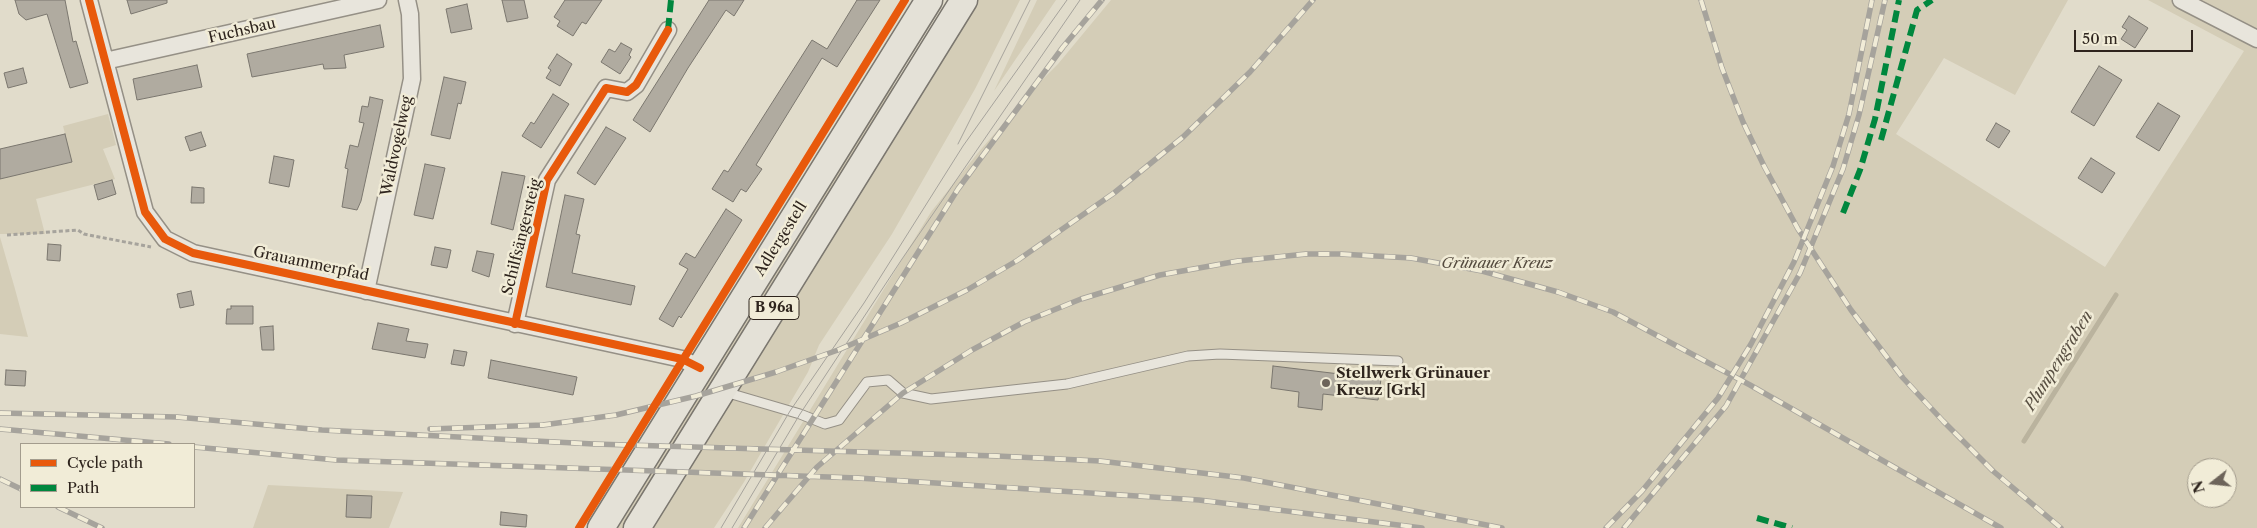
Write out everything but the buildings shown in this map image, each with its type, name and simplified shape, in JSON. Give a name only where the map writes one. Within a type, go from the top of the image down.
[{"type":"main road","name":"Adlergestell","points":[[601,528],[929,0]]},
{"type":"main road","name":"Adlergestell","points":[[637,528],[723,392],[964,0]]},
{"type":"street","name":"Grauammerpfad","points":[[89,0],[145,212],[165,239],[193,253],[682,359],[700,368]]},
{"type":"street","name":"Fuchsbau","points":[[105,61],[378,0]]},
{"type":"street","name":"Waldvogelweg","points":[[366,290],[412,79],[410,14],[407,0]]},
{"type":"street","points":[[2181,0],[2257,39]]},
{"type":"street","name":"Schilfsängersteig","points":[[515,324],[547,180],[606,88],[627,92],[636,85],[668,30]]},
{"type":"lane","points":[[723,392],[800,414],[825,424],[839,420],[867,382],[888,380],[903,393],[931,399],[1067,384],[1188,356],[1220,354],[1398,361]]},
{"type":"path","points":[[7,235],[78,230],[84,234],[160,248]]},
{"type":"green space","points":[[977,0],[1020,0],[975,89],[892,234],[819,345],[808,372],[744,482],[714,528],[649,528]]},
{"type":"green space","points":[[1037,0],[1056,0],[994,91]]},
{"type":"green space","name":"Grünauer Kreuz","points":[[1111,0],[2068,0],[2015,95],[1944,58],[1896,134],[2105,267],[2244,51],[2148,0],[2257,0],[2257,528],[738,528],[931,212],[977,154],[1032,90],[1058,64]]},
{"type":"green space","points":[[892,81],[894,89],[889,101],[624,528],[613,528]]},
{"type":"green space","points":[[108,114],[116,145],[103,149],[115,179],[36,199],[45,234],[0,234],[0,149],[65,134],[63,126]]},
{"type":"green space","points":[[0,237],[15,289],[28,337],[0,334]]},
{"type":"green space","points":[[268,485],[403,492],[389,528],[253,528]]},
{"type":"waterway","name":"Plumpengraben","points":[[2024,441],[2116,295]]},
{"type":"tram line","points":[[958,144],[1030,0]]},
{"type":"tram line","points":[[721,528],[790,411],[864,303],[963,146],[1067,0]]},
{"type":"tram line","points":[[732,528],[800,414],[902,259],[1080,0]]},
{"type":"railway","points":[[744,528],[958,189],[1063,47],[1102,0]]},
{"type":"railway","points":[[430,429],[543,425],[616,415],[696,396],[776,372],[838,350],[901,323],[967,290],[1018,260],[1114,193],[1183,137],[1250,72],[1313,0]]},
{"type":"railway","points":[[1701,0],[1722,68],[1743,122],[1764,166],[1798,229],[1851,310],[1903,378],[1943,421],[1993,471],[2061,528]]},
{"type":"railway","points":[[1606,528],[1642,491],[1718,398],[1751,344],[1794,262],[1833,166],[1849,114],[1872,0]]},
{"type":"railway","points":[[1624,528],[1726,406],[1800,273],[1843,169],[1859,115],[1885,0]]},
{"type":"railway","points":[[765,528],[817,467],[903,393],[972,350],[1024,322],[1081,299],[1160,275],[1238,261],[1306,254],[1411,258],[1482,271],[1558,292],[1613,312],[1750,385],[2001,528]]},
{"type":"railway","points":[[0,413],[177,417],[322,430],[594,444],[997,456],[1100,461],[1244,478],[1502,528]]},
{"type":"railway","points":[[0,429],[158,443]]},
{"type":"railway","points":[[195,447],[336,460],[858,478],[1199,500],[1422,528]]},
{"type":"railway","points":[[0,479],[20,489]]},
{"type":"railway","points":[[60,508],[102,528]]},
{"type":"marked path","points":[[668,30],[671,0]]},
{"type":"marked path","points":[[1843,213],[1860,170],[1875,119],[1899,0]]},
{"type":"marked path","points":[[1881,140],[1917,10],[1932,0]]},
{"type":"marked path","points":[[1757,518],[1792,528]]},
{"type":"cycle path","points":[[89,0],[145,212],[165,239],[193,253],[682,359],[700,368]]},
{"type":"cycle path","points":[[579,528],[905,0]]},
{"type":"cycle path","points":[[515,324],[547,180],[606,88],[627,92],[636,85],[668,30]]},
{"type":"place","name":"Stellwerk Grünauer Kreuz [Grk]","points":[[1326,383]]}]
